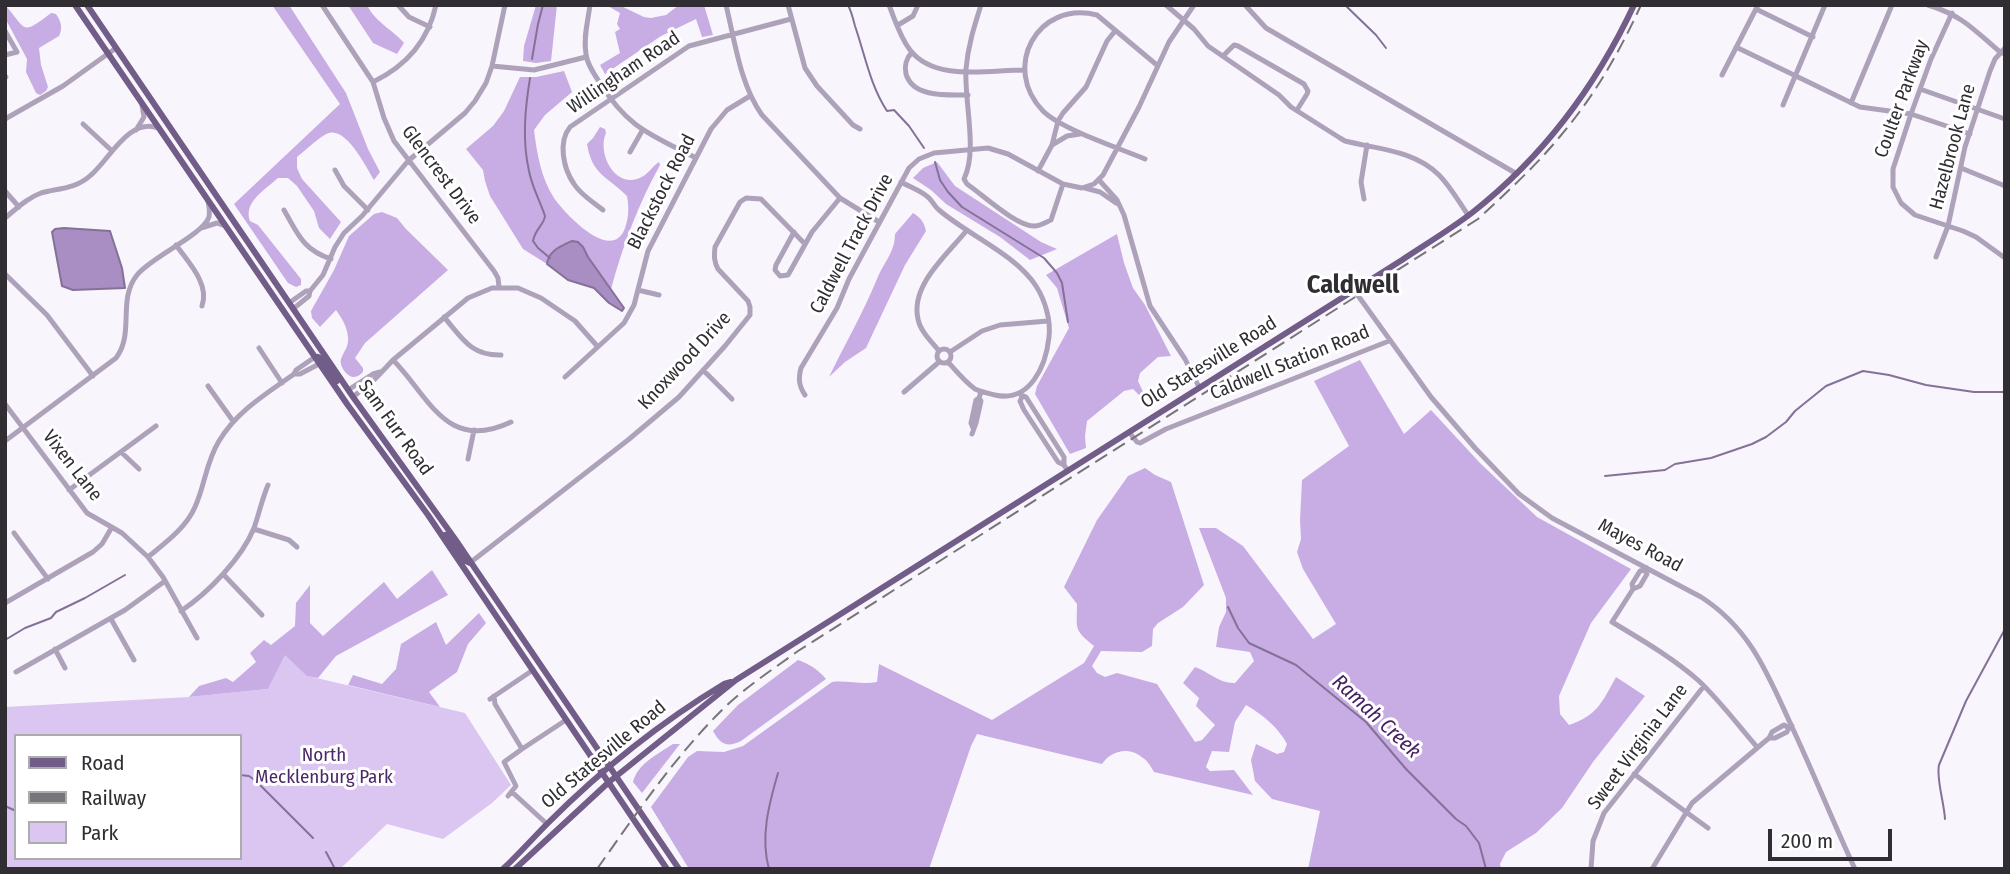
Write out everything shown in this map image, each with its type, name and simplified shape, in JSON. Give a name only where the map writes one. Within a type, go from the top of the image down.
[{"type":"main road","name":"Sam Furr Road","points":[[75,5],[317,360],[428,515],[667,869]]},
{"type":"main road","name":"Sam Furr Road","points":[[87,5],[348,390],[432,505],[679,869]]},
{"type":"main road","name":"Old Statesville Road","points":[[515,869],[617,775],[736,680],[1066,468],[1129,432],[1354,290],[1468,215],[1517,174],[1578,104],[1606,60],[1634,5]]},
{"type":"main road","points":[[241,248],[284,304],[291,306]]},
{"type":"main road","points":[[317,360],[322,360],[372,423]]},
{"type":"main road","points":[[428,515],[464,560],[471,562]]},
{"type":"main road","name":"Old Statesville Road","points":[[505,869],[547,824],[611,766],[685,709],[724,684],[736,680]]},
{"type":"street","name":"Glencrest Drive","points":[[321,5],[373,82],[390,134],[494,271],[499,287]]},
{"type":"street","points":[[398,5],[409,17],[429,27]]},
{"type":"street","points":[[373,82],[394,71],[419,46],[436,5]]},
{"type":"street","points":[[291,306],[309,296],[323,275],[339,239],[368,210],[408,161],[471,107],[486,83],[505,5]]},
{"type":"street","points":[[590,5],[585,41],[586,57],[610,99],[623,115],[642,131],[696,158]]},
{"type":"street","points":[[726,5],[750,96],[769,125],[840,198],[879,222]]},
{"type":"street","points":[[788,5],[801,58],[811,78],[853,125],[860,129]]},
{"type":"street","points":[[889,5],[908,47],[930,66],[953,72],[1024,70]]},
{"type":"street","points":[[898,25],[913,16],[918,5]]},
{"type":"street","points":[[981,5],[971,34],[966,72],[970,149],[969,166],[964,179],[999,209],[1027,225],[1037,227],[1051,220],[1063,184]]},
{"type":"street","points":[[1166,5],[1208,46],[1345,141],[1403,154],[1431,169],[1443,180],[1468,215]]},
{"type":"street","points":[[1082,187],[1099,180],[1139,107],[1173,35],[1194,5]]},
{"type":"street","points":[[1245,5],[1266,28],[1517,174]]},
{"type":"street","points":[[1783,105],[1825,5]]},
{"type":"street","points":[[1851,103],[1892,5]]},
{"type":"street","points":[[1928,5],[1952,13],[2003,51]]},
{"type":"street","points":[[1070,6],[1089,11],[1157,66]]},
{"type":"street","points":[[1723,75],[1757,7],[1812,37]]},
{"type":"street","name":"Coulter Parkway","points":[[1952,13],[1911,114],[1893,169],[1893,187],[1907,209],[1915,215],[1976,237],[2005,258]]},
{"type":"street","points":[[1044,17],[1028,39],[1024,70],[1035,101],[1044,112],[1058,121],[1145,159]]},
{"type":"street","name":"Willingham Road","points":[[603,210],[574,184],[567,170],[563,142],[570,127],[689,46],[791,19]]},
{"type":"street","points":[[5,31],[17,51],[5,55]]},
{"type":"street","points":[[1038,171],[1052,145],[1058,121],[1086,87],[1107,41],[1115,31]]},
{"type":"street","points":[[1223,57],[1231,48],[1238,46],[1304,84],[1307,94],[1297,110]]},
{"type":"street","points":[[1737,47],[1860,107],[1911,114],[1970,134]]},
{"type":"street","points":[[5,119],[63,86],[116,48]]},
{"type":"street","name":"Hazelbrook Lane","points":[[1936,257],[1948,226],[1970,134],[1995,59],[2003,51]]},
{"type":"street","points":[[912,52],[905,66],[908,79],[915,86],[940,95],[968,95]]},
{"type":"street","points":[[492,64],[529,71],[586,57]]},
{"type":"street","points":[[1920,89],[2005,119]]},
{"type":"street","name":"Blackstock Road","points":[[565,377],[624,323],[632,311],[648,251],[696,158],[717,120],[732,106],[750,96]]},
{"type":"street","points":[[5,218],[38,194],[86,180],[111,150],[136,130],[144,117],[142,104]]},
{"type":"street","points":[[83,124],[111,150]]},
{"type":"street","points":[[136,130],[148,126],[159,128]]},
{"type":"street","points":[[630,152],[642,131]]},
{"type":"street","points":[[1052,145],[1067,136],[1083,133]]},
{"type":"street","points":[[1364,199],[1361,182],[1367,145]]},
{"type":"street","name":"Caldwell Track Drive","points":[[805,395],[798,378],[801,368],[837,308],[849,279],[909,168],[926,156],[947,150],[988,148],[1009,154],[1063,184],[1106,195],[1119,205]]},
{"type":"street","points":[[1961,168],[2005,186]]},
{"type":"street","points":[[335,170],[344,186],[368,210]]},
{"type":"street","points":[[1099,180],[1117,200],[1128,224],[1150,306],[1185,359],[1199,387]]},
{"type":"street","points":[[901,182],[928,196],[939,210],[1022,270],[1036,285],[1045,303],[1049,336],[1040,372],[1021,395],[1020,401],[1042,429],[1058,462],[1066,468]]},
{"type":"street","points":[[5,191],[19,207]]},
{"type":"street","name":"Knoxwood Drive","points":[[471,562],[679,397],[750,315],[748,301],[718,269],[714,255],[715,247],[740,202],[746,198],[761,199],[805,244]]},
{"type":"street","points":[[794,232],[776,265],[777,274],[784,277],[788,275],[805,244],[840,198]]},
{"type":"street","points":[[201,228],[209,217],[208,200]]},
{"type":"street","points":[[284,210],[307,248],[331,259]]},
{"type":"street","points":[[5,442],[116,358],[124,345],[127,299],[132,282],[143,269],[201,228],[217,223],[226,226]]},
{"type":"street","points":[[939,351],[918,320],[918,296],[924,282],[967,230]]},
{"type":"street","points":[[176,245],[201,281],[204,296],[202,306]]},
{"type":"street","points":[[5,274],[47,315],[93,376]]},
{"type":"street","points":[[353,397],[468,298],[499,287],[518,288],[550,303],[575,321],[598,347]]},
{"type":"street","points":[[638,290],[659,295]]},
{"type":"street","name":"Mayes Road","points":[[1354,290],[1421,384],[1519,494],[1552,518],[1711,604],[1737,627],[1763,666],[1855,869]]},
{"type":"street","points":[[444,317],[472,348],[484,355],[501,355]]},
{"type":"street","points":[[950,352],[982,331],[1000,325],[1048,321]]},
{"type":"street","name":"Caldwell Station Road","points":[[1129,432],[1140,443],[1166,429],[1389,341]]},
{"type":"street","points":[[258,348],[282,383]]},
{"type":"street","points":[[939,351],[950,352]]},
{"type":"street","points":[[939,351],[939,362]]},
{"type":"street","points":[[948,362],[951,359],[950,352]]},
{"type":"street","points":[[148,557],[190,517],[213,452],[233,421],[250,405],[295,374],[296,370],[317,360]]},
{"type":"street","points":[[393,360],[439,415],[454,425],[474,430],[496,428],[511,422]]},
{"type":"street","points":[[904,392],[939,362],[948,362]]},
{"type":"street","points":[[948,362],[980,395],[1021,395]]},
{"type":"street","points":[[704,370],[732,399]]},
{"type":"street","points":[[348,390],[380,372]]},
{"type":"street","points":[[208,386],[233,421]]},
{"type":"street","points":[[972,431],[971,422],[976,400],[980,395]]},
{"type":"street","name":"Vixen Lane","points":[[5,404],[87,513],[113,527],[148,557],[165,581],[197,638]]},
{"type":"street","points":[[69,490],[156,426]]},
{"type":"street","points":[[468,459],[474,430]]},
{"type":"street","points":[[121,452],[139,470]]},
{"type":"street","points":[[181,611],[236,560],[254,529],[268,485]]},
{"type":"street","points":[[5,603],[98,548],[113,527]]},
{"type":"street","points":[[254,529],[289,540],[297,547]]},
{"type":"street","points":[[14,533],[48,579]]},
{"type":"street","points":[[1646,569],[1640,571],[1632,584],[1633,589],[1612,622],[1672,660],[1704,686],[1757,747]]},
{"type":"street","points":[[223,574],[262,615]]},
{"type":"street","points":[[16,672],[111,619],[165,581]]},
{"type":"street","points":[[111,619],[134,660]]},
{"type":"street","points":[[55,649],[65,668]]},
{"type":"street","points":[[522,749],[492,697],[533,670]]},
{"type":"street","name":"Sweet Virginia Lane","points":[[1591,869],[1592,850],[1604,813],[1704,686]]},
{"type":"street","points":[[547,824],[510,794],[515,789],[515,783],[505,762],[566,720]]},
{"type":"street","points":[[1651,869],[1686,811],[1699,795],[1769,738],[1772,732],[1784,725],[1790,727]]},
{"type":"street","points":[[1634,774],[1708,828]]},
{"type":"green space","name":"North Mecklenburg Park","points":[[285,654],[308,676],[465,713],[511,785],[492,803],[443,839],[387,824],[340,869],[5,869],[5,707],[189,697],[268,689]]},
{"type":"shaded area","points":[[5,5],[25,27],[34,25],[51,13],[56,14],[60,22],[59,36],[39,48],[48,87],[40,95],[36,93],[26,72],[27,59],[5,18]]},
{"type":"shaded area","points":[[272,5],[289,5],[346,93],[380,172],[374,180],[349,142],[336,133],[322,137],[297,157],[297,168],[302,179],[341,222],[330,239],[319,228],[314,211],[297,186],[288,178],[278,178],[253,202],[250,221],[258,225],[301,279],[301,285],[296,287],[288,283],[234,204],[340,104]]},
{"type":"shaded area","points":[[348,5],[367,5],[404,43],[397,54],[373,43]]},
{"type":"shaded area","points":[[536,5],[557,5],[551,61],[536,63],[523,61],[524,46]]},
{"type":"shaded area","points":[[606,5],[619,5],[651,18],[666,15],[679,5],[704,5],[713,35],[702,37],[696,19],[661,36],[605,74],[600,65],[620,53],[615,32],[620,29],[617,24],[620,13]]},
{"type":"shaded area","points":[[564,71],[572,92],[545,115],[534,130],[538,157],[546,182],[554,198],[578,224],[600,239],[610,241],[619,238],[627,220],[627,196],[601,174],[589,154],[587,144],[600,127],[605,129],[606,133],[606,158],[621,178],[637,179],[659,162],[660,165],[632,226],[611,289],[578,242],[558,247],[550,255],[547,264],[523,249],[490,196],[483,170],[466,149],[493,126],[504,111],[520,77],[536,77]]},
{"type":"shaded area","points":[[937,162],[955,186],[1041,242],[1057,249],[1030,260],[1000,237],[946,204],[913,178],[923,168]]},
{"type":"shaded area","points":[[382,212],[397,218],[448,270],[365,343],[355,358],[363,372],[353,377],[341,364],[348,340],[347,329],[340,316],[336,310],[320,327],[312,318],[311,311],[349,236],[374,214]]},
{"type":"shaded area","points":[[913,213],[922,220],[926,231],[905,265],[866,348],[829,377],[891,252],[895,234]]},
{"type":"shaded area","points":[[64,228],[110,231],[122,268],[125,288],[73,290],[62,286],[52,232]]},
{"type":"shaded area","points":[[1117,234],[1133,288],[1145,305],[1171,356],[1158,357],[1140,373],[1138,381],[1145,401],[1133,389],[1124,391],[1087,421],[1086,448],[1070,454],[1035,394],[1069,328],[1057,288],[1046,275]]},
{"type":"shaded area","points":[[572,241],[583,247],[624,308],[622,311],[594,288],[568,280],[547,264],[552,252]]},
{"type":"shaded area","points":[[1360,360],[1404,434],[1431,410],[1480,463],[1537,517],[1631,569],[1591,623],[1559,696],[1560,714],[1569,725],[1586,717],[1603,700],[1616,677],[1645,696],[1593,762],[1562,808],[1536,833],[1506,852],[1500,864],[1501,869],[1308,869],[1320,811],[1272,799],[1255,781],[1251,760],[1256,744],[1277,754],[1284,752],[1287,744],[1270,722],[1246,705],[1235,722],[1229,752],[1212,751],[1206,767],[1210,771],[1234,770],[1253,795],[1154,772],[1146,761],[1132,752],[1121,751],[1110,755],[1102,764],[977,734],[929,869],[689,869],[651,807],[688,757],[697,751],[724,752],[743,746],[832,682],[877,682],[879,664],[992,720],[1084,663],[1094,646],[1079,632],[1077,604],[1064,587],[1097,520],[1128,476],[1145,468],[1171,482],[1204,585],[1183,607],[1158,623],[1153,629],[1152,646],[1142,652],[1101,651],[1092,666],[1097,673],[1105,677],[1117,673],[1157,684],[1195,742],[1202,740],[1215,725],[1196,706],[1199,698],[1183,683],[1195,667],[1219,680],[1235,683],[1254,661],[1250,652],[1216,647],[1219,627],[1226,612],[1226,598],[1199,528],[1216,528],[1243,546],[1313,639],[1336,624],[1303,569],[1297,552],[1301,539],[1302,480],[1349,446],[1314,381]]},
{"type":"shaded area","points":[[432,570],[448,595],[336,656],[318,678],[307,676],[285,655],[268,689],[189,697],[199,686],[226,678],[233,682],[256,662],[250,653],[264,640],[271,645],[295,626],[296,603],[310,585],[310,623],[323,636],[384,582],[397,599]]},
{"type":"shaded area","points":[[479,613],[486,623],[468,644],[457,672],[429,692],[440,707],[348,685],[353,675],[382,684],[396,669],[401,644],[436,622],[446,645]]},
{"type":"shaded area","points":[[798,660],[813,667],[826,679],[741,741],[724,744],[718,739],[713,731],[738,705]]},
{"type":"shaded area","points":[[673,744],[680,744],[642,793],[633,782],[639,769]]},
{"type":"waterway","points":[[532,59],[543,5]]},
{"type":"waterway","points":[[848,5],[881,101],[887,111],[894,110],[909,126],[924,148]]},
{"type":"waterway","points":[[1345,5],[1386,48]]},
{"type":"waterway","points":[[530,78],[525,136],[527,159],[530,177],[545,216],[533,241],[550,258]]},
{"type":"waterway","points":[[935,162],[940,180],[962,207],[1044,258],[1057,273],[1062,283],[1068,322]]},
{"type":"waterway","points":[[1605,476],[1665,470],[1675,464],[1711,458],[1752,444],[1786,422],[1795,411],[1826,386],[1863,371],[1926,385],[1974,392],[2005,392]]},
{"type":"waterway","points":[[5,640],[25,628],[51,618],[56,612],[125,575]]},
{"type":"waterway","name":"Ramah Creek","points":[[1228,607],[1249,643],[1296,665],[1366,722],[1406,769],[1466,826],[1479,843],[1486,869]]},
{"type":"waterway","points":[[1945,819],[1939,765],[1966,701],[2005,629]]},
{"type":"waterway","points":[[769,869],[766,833],[778,773]]},
{"type":"waterway","points":[[242,775],[256,781],[313,838]]},
{"type":"waterway","points":[[5,806],[14,810]]},
{"type":"waterway","points":[[326,852],[335,869]]},
{"type":"railway","points":[[597,869],[687,748],[721,711],[758,680],[798,651],[1478,219],[1532,167],[1574,119],[1606,72],[1641,5]]},
{"type":"district","name":"Caldwell","points":[[1353,286]]}]
